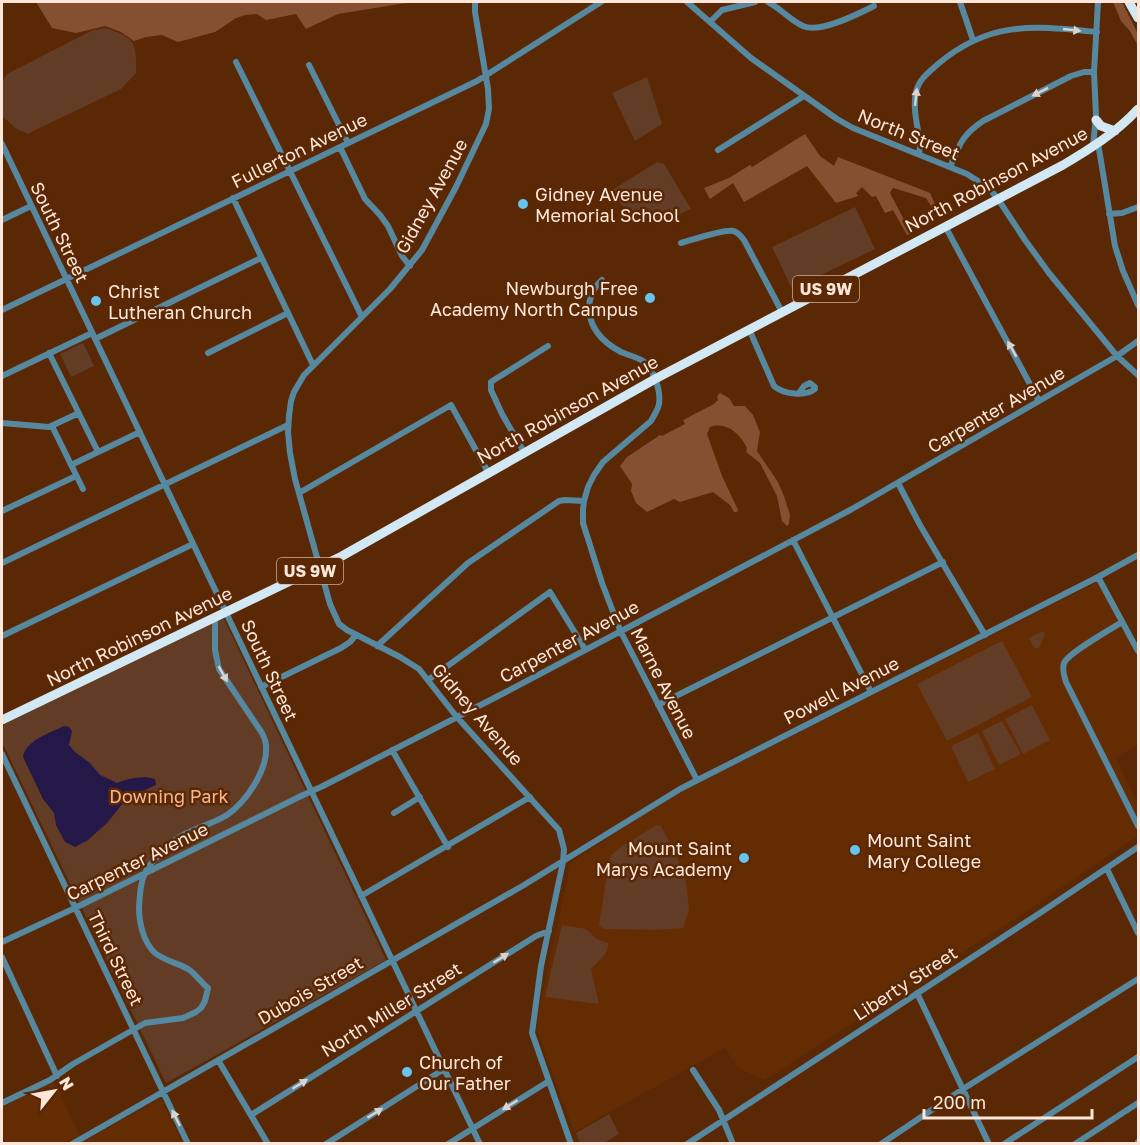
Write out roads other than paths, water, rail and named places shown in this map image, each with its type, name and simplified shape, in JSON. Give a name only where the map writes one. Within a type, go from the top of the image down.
[{"type":"highway","points":[[1130,2],[1138,18]]},
{"type":"highway","name":"North Robinson Avenue","points":[[2,720],[342,556],[655,379],[1057,168],[1115,131],[1138,109]]},
{"type":"highway","points":[[1096,120],[1101,126],[1115,131]]},
{"type":"street","name":"Gidney Avenue","points":[[475,2],[486,75],[489,109],[486,124],[428,240],[410,266],[304,375],[291,401],[288,425],[290,453],[330,604],[339,624],[419,669],[456,717],[559,830],[564,849],[563,862],[539,977],[532,1033],[570,1143]]},
{"type":"street","name":"Fullerton Avenue","points":[[2,310],[477,81],[601,2]]},
{"type":"street","name":"North Street","points":[[687,2],[751,58],[837,120],[968,174],[989,188],[1049,273],[1117,356],[1138,375]]},
{"type":"street","points":[[710,22],[722,10],[755,2]]},
{"type":"street","points":[[768,2],[810,29],[846,20],[873,6]]},
{"type":"street","points":[[960,2],[973,40]]},
{"type":"street","points":[[1098,2],[1094,72],[1096,144],[1113,240],[1138,305]]},
{"type":"street","points":[[919,154],[920,141],[915,103],[918,84],[923,76],[943,60],[973,40],[1009,29],[1052,28],[1097,32]]},
{"type":"street","points":[[236,62],[362,317]]},
{"type":"street","points":[[309,64],[348,143]]},
{"type":"street","points":[[950,167],[969,130],[1071,76],[1094,72]]},
{"type":"street","points":[[718,150],[804,96]]},
{"type":"street","name":"South Street","points":[[2,144],[480,1143]]},
{"type":"street","points":[[340,147],[365,199],[388,226],[402,256],[410,266]]},
{"type":"street","points":[[233,198],[313,365]]},
{"type":"street","points":[[2,220],[31,206]]},
{"type":"street","points":[[1109,214],[1138,207]]},
{"type":"street","points":[[945,226],[1039,401]]},
{"type":"street","points":[[681,243],[730,230],[735,231],[744,240],[782,312]]},
{"type":"street","points":[[2,376],[261,258]]},
{"type":"street","points":[[602,280],[594,286],[589,307],[595,329],[611,345],[644,362],[655,379]]},
{"type":"street","points":[[208,353],[288,313]]},
{"type":"street","points":[[748,329],[774,386],[783,392],[799,393]]},
{"type":"street","name":"Carpenter Avenue","points":[[2,942],[322,786],[852,509],[1117,356],[1138,341]]},
{"type":"street","points":[[524,452],[502,414],[490,387],[494,380],[548,346]]},
{"type":"street","points":[[49,353],[98,452]]},
{"type":"street","name":"Marne Avenue","points":[[655,379],[659,397],[656,413],[651,421],[603,462],[594,475],[584,501],[584,523],[602,583],[620,630],[697,780]]},
{"type":"street","points":[[299,493],[451,405],[488,472]]},
{"type":"street","points":[[2,423],[42,428],[52,426],[79,413]]},
{"type":"street","points":[[2,563],[288,425]]},
{"type":"street","points":[[52,426],[83,489]]},
{"type":"street","points":[[71,465],[140,432]]},
{"type":"street","points":[[2,511],[76,476]]},
{"type":"street","points":[[897,483],[985,635]]},
{"type":"street","points":[[377,646],[468,563],[559,501],[584,501]]},
{"type":"street","points":[[793,540],[871,692]]},
{"type":"street","points":[[2,636],[193,544]]},
{"type":"street","name":"Powell Avenue","points":[[563,862],[697,780],[1138,555]]},
{"type":"street","points":[[658,705],[943,562]]},
{"type":"street","points":[[1098,577],[1138,651]]},
{"type":"street","points":[[428,680],[550,592],[585,648]]},
{"type":"street","points":[[2,1103],[57,1076],[73,1064],[145,1023],[183,1018],[196,1012],[205,1001],[208,988],[187,968],[161,957],[148,944],[143,933],[139,912],[140,893],[146,872],[158,856],[176,840],[226,816],[237,807],[252,789],[264,764],[266,743],[262,733],[219,669],[215,650],[214,618]]},
{"type":"street","points":[[1122,622],[1072,654],[1064,664],[1063,671],[1066,682],[1138,826]]},
{"type":"street","points":[[261,687],[341,648],[356,635]]},
{"type":"street","points":[[392,750],[448,847]]},
{"type":"street","name":"Third Street","points":[[2,754],[188,1143]]},
{"type":"street","points":[[394,813],[420,797]]},
{"type":"street","points":[[361,896],[530,797]]},
{"type":"street","name":"Liberty Street","points":[[687,1143],[1138,847]]},
{"type":"street","name":"Dubois Street","points":[[72,1143],[563,862]]},
{"type":"street","points":[[1107,869],[1138,933]]},
{"type":"street","name":"North Miller Street","points":[[251,1115],[536,936],[549,931]]},
{"type":"street","points":[[2,957],[57,1076]]},
{"type":"street","points":[[881,1143],[1138,979]]},
{"type":"street","points":[[916,993],[989,1143]]},
{"type":"street","points":[[1004,1143],[1138,1057]]},
{"type":"street","points":[[218,1060],[268,1143]]},
{"type":"street","points":[[326,1143],[444,1069]]},
{"type":"street","points":[[693,1070],[718,1110],[734,1143]]},
{"type":"street","points":[[448,1143],[549,1081]]},
{"type":"street","points":[[1075,1143],[1138,1102]]},
{"type":"place","name":"Gidney Avenue Memorial School","points":[[523,204]]},
{"type":"place","name":"Newburgh Free Academy North Campus","points":[[650,298]]},
{"type":"place","name":"Christ Lutheran Church","points":[[96,301]]},
{"type":"place","name":"Mount Saint Mary College","points":[[855,850]]},
{"type":"place","name":"Mount Saint Marys Academy","points":[[744,858]]},
{"type":"place","name":"Church of Our Father","points":[[407,1072]]},
{"type":"park label","name":"Downing Park","points":[[169,796]]}]
